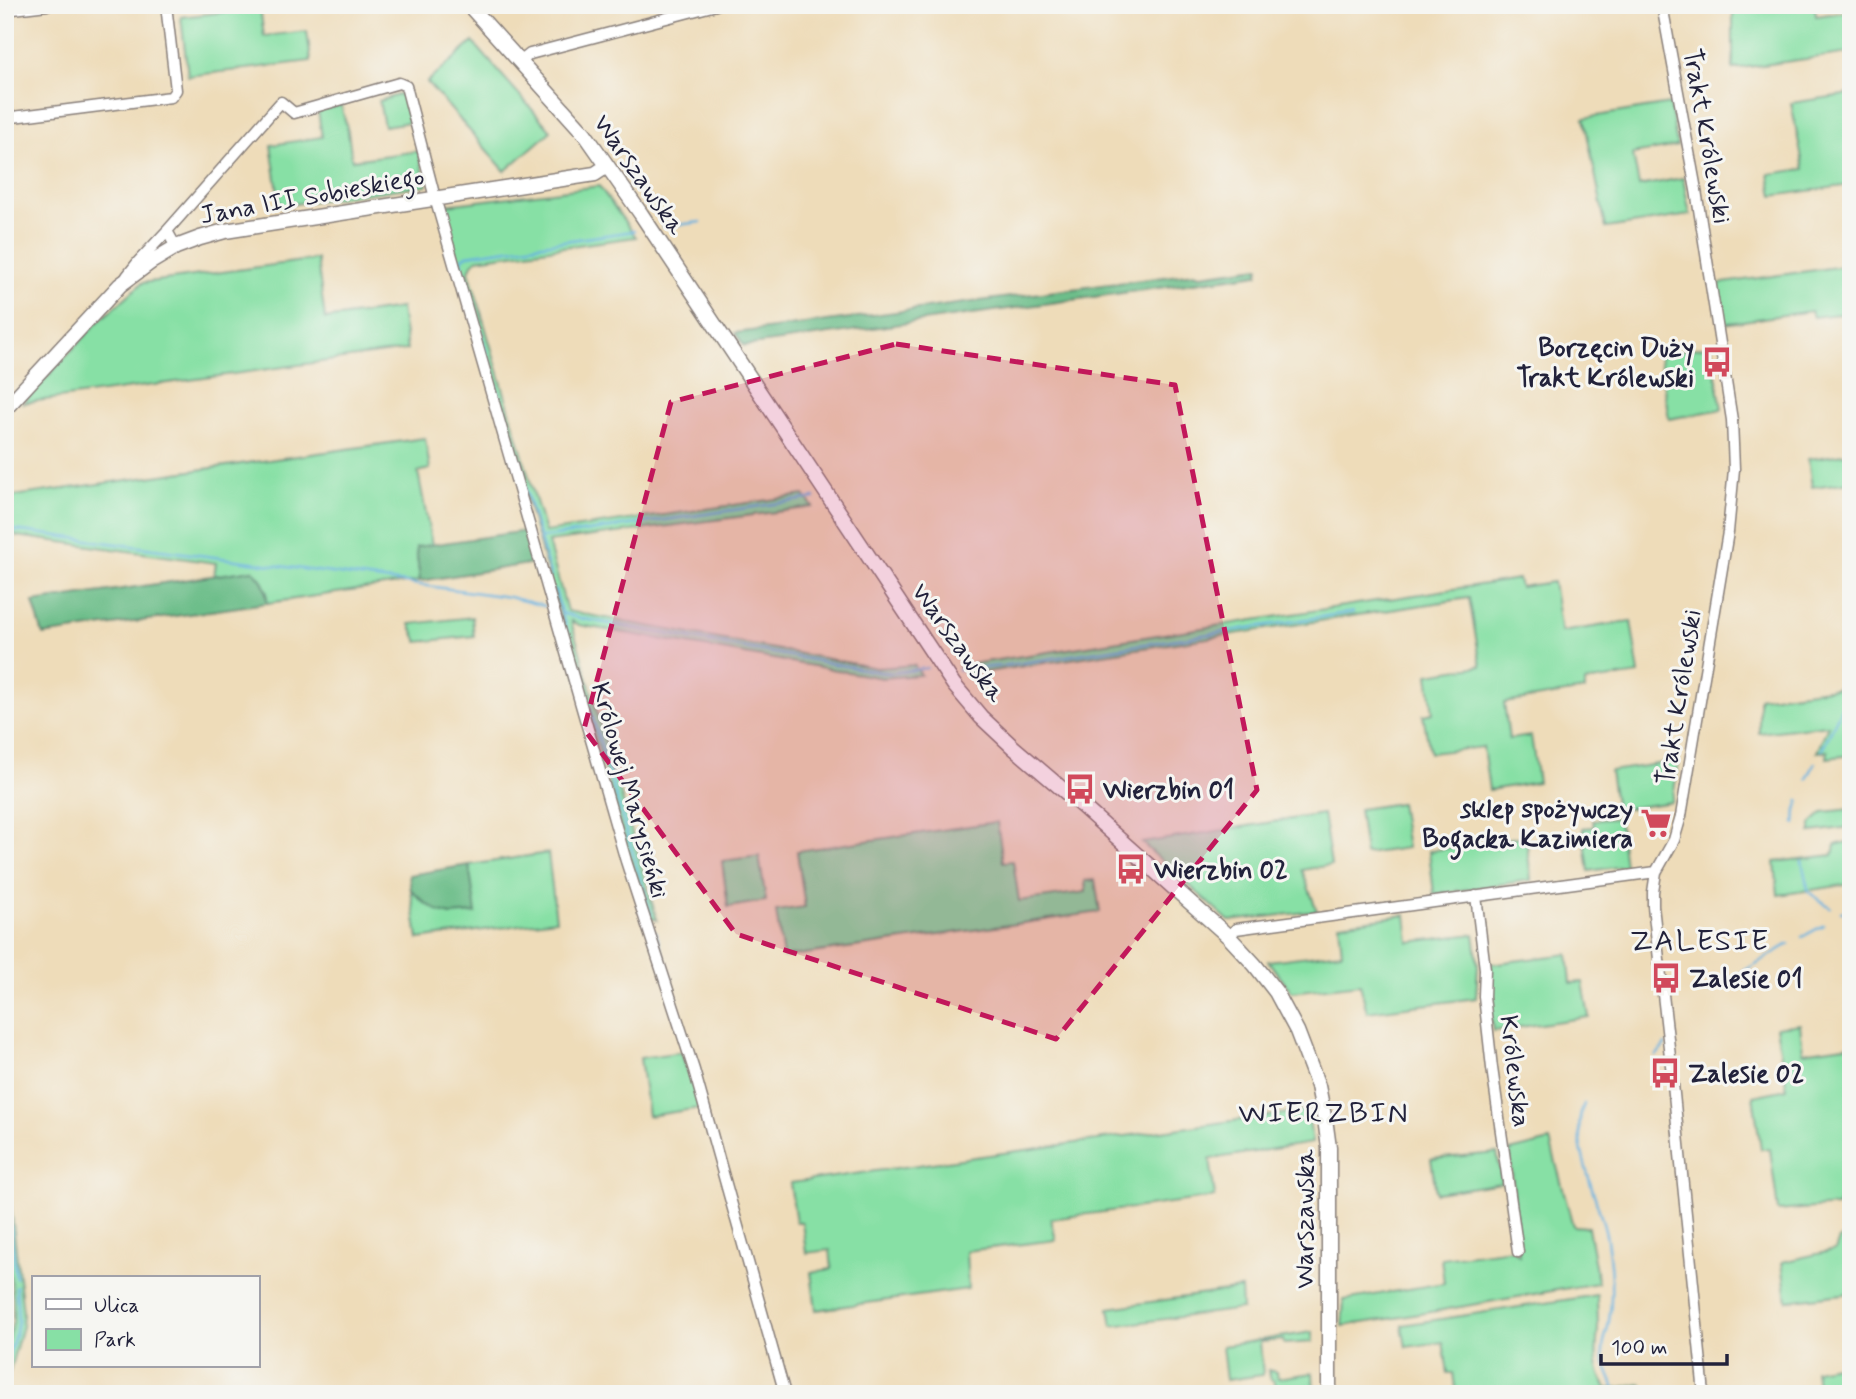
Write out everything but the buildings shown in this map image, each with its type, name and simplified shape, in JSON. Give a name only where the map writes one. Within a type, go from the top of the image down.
[{"type":"main road","name":"Warszawska","points":[[469,5],[585,134],[954,685],[981,717],[1013,747],[1228,937],[1276,992],[1312,1068],[1323,1108],[1329,1147],[1329,1394]]},
{"type":"main road","name":"Jana III Sobieskiego","points":[[5,410],[120,285],[176,247],[225,231],[596,174],[607,166]]},
{"type":"street","points":[[5,10],[47,5]]},
{"type":"street","points":[[5,118],[171,97],[176,90],[166,5]]},
{"type":"street","points":[[520,62],[530,54],[716,5]]},
{"type":"street","name":"Trakt Królewski","points":[[1662,5],[1696,190],[1732,419],[1734,469],[1728,531],[1681,816],[1674,840],[1656,872],[1653,892],[1704,1394]]},
{"type":"street","name":"Królowej Marysieńki","points":[[167,231],[281,102],[294,113],[399,83],[405,84],[435,198],[626,860],[699,1090],[785,1394]]},
{"type":"street","points":[[120,285],[167,231],[176,247]]},
{"type":"street","points":[[1228,937],[1236,929],[1656,872]]},
{"type":"street","name":"Królewska","points":[[1476,896],[1485,969],[1483,996],[1518,1252]]},
{"type":"highlighted area","points":[[896,344],[1175,385],[1257,790],[1056,1039],[736,934],[584,729],[671,402]]},
{"type":"green space","points":[[1733,5],[1815,5],[1816,16],[1851,11],[1851,61],[1849,53],[1733,69]]},
{"type":"green space","points":[[260,8],[264,36],[307,31],[311,61],[188,76],[181,17]]},
{"type":"green space","points":[[473,42],[551,131],[505,171],[427,82]]},
{"type":"green space","points":[[401,94],[410,122],[384,126],[379,101]]},
{"type":"green space","points":[[1851,94],[1851,185],[1773,196],[1769,174],[1804,169],[1791,103]]},
{"type":"green space","points":[[1670,104],[1677,146],[1633,154],[1639,186],[1683,178],[1690,215],[1606,228],[1584,118]]},
{"type":"green space","points":[[341,105],[352,160],[418,151],[427,185],[280,206],[271,145],[322,137],[318,111]]},
{"type":"green space","points":[[599,186],[636,237],[477,259],[469,271],[545,532],[804,495],[813,507],[548,542],[567,611],[877,668],[914,665],[921,675],[882,678],[579,625],[571,621],[657,920],[648,917],[638,887],[443,209],[446,205]]},
{"type":"green space","points":[[317,259],[325,319],[401,308],[407,350],[23,403],[97,323],[142,283]]},
{"type":"green space","points":[[1851,265],[1851,332],[1847,313],[1813,317],[1811,311],[1722,324],[1716,284]]},
{"type":"green space","points":[[1259,267],[1258,274],[744,346],[735,333],[1194,273],[1201,275]]},
{"type":"green space","points":[[1711,346],[1722,409],[1669,419],[1659,354]]},
{"type":"green space","points":[[425,438],[430,469],[418,472],[432,545],[416,548],[420,581],[267,603],[267,591],[252,570],[214,576],[216,563],[17,536],[5,527],[6,497]]},
{"type":"green space","points":[[1851,453],[1851,482],[1812,487],[1808,459]]},
{"type":"green space","points":[[525,531],[535,563],[420,581],[416,547]]},
{"type":"green space","points":[[252,570],[264,584],[267,603],[43,635],[33,602]]},
{"type":"green space","points":[[1518,579],[1520,587],[1553,582],[1561,632],[1631,621],[1639,674],[1585,682],[1585,690],[1504,703],[1509,739],[1531,736],[1538,782],[1489,790],[1483,747],[1430,753],[1423,715],[1433,713],[1428,674],[1481,666],[1469,598],[966,675],[959,666]]},
{"type":"green space","points":[[472,617],[474,636],[418,642],[410,624]]},
{"type":"green space","points":[[1851,686],[1851,755],[1827,758],[1828,751],[1817,752],[1828,725],[1759,733],[1759,698]]},
{"type":"green space","points":[[1679,761],[1672,802],[1616,810],[1610,771]]},
{"type":"green space","points":[[1400,803],[1407,848],[1365,854],[1359,809]]},
{"type":"green space","points":[[1851,809],[1851,827],[1811,832],[1811,824],[1824,812]]},
{"type":"green space","points":[[1323,814],[1331,865],[1302,870],[1317,911],[1229,921],[1142,843]]},
{"type":"green space","points":[[1619,818],[1625,866],[1589,871],[1583,828],[1594,827],[1593,820]]},
{"type":"green space","points":[[997,822],[1003,862],[1013,861],[1019,901],[1086,892],[1085,881],[1095,880],[1100,912],[783,957],[776,911],[805,907],[797,851]]},
{"type":"green space","points":[[1526,836],[1531,880],[1434,894],[1429,851]]},
{"type":"green space","points":[[1851,841],[1851,884],[1778,895],[1775,862],[1833,855],[1835,845]]},
{"type":"green space","points":[[548,853],[556,920],[418,939],[411,890],[424,903],[475,913],[469,865]]},
{"type":"green space","points":[[759,856],[766,901],[728,907],[722,861]]},
{"type":"green space","points":[[469,865],[476,913],[451,915],[440,912],[411,890],[409,875]]},
{"type":"green space","points":[[1406,915],[1409,942],[1474,934],[1478,965],[1476,998],[1367,1012],[1360,984],[1292,992],[1268,961],[1342,952],[1339,924]]},
{"type":"green space","points":[[1568,954],[1571,983],[1583,982],[1589,1017],[1493,1031],[1488,995],[1490,964]]},
{"type":"green space","points":[[1800,1024],[1803,1052],[1851,1045],[1851,1185],[1845,1189],[1837,1206],[1778,1211],[1770,1149],[1761,1149],[1753,1096],[1787,1089],[1776,1027]]},
{"type":"green space","points":[[681,1052],[700,1108],[648,1116],[640,1058]]},
{"type":"green space","points":[[1308,1111],[1312,1143],[1210,1159],[1215,1197],[1051,1219],[1056,1240],[966,1251],[968,1289],[816,1310],[811,1272],[832,1269],[830,1250],[806,1253],[802,1222],[796,1222],[790,1183]]},
{"type":"green space","points":[[1550,1141],[1573,1226],[1588,1227],[1598,1283],[1342,1326],[1344,1300],[1444,1283],[1441,1258],[1512,1249],[1519,1255],[1510,1151]]},
{"type":"green space","points":[[1497,1153],[1502,1183],[1436,1193],[1431,1159]]},
{"type":"green space","points":[[5,1154],[23,1312],[22,1326],[5,1388],[5,1351],[13,1322],[13,1299],[5,1231]]},
{"type":"green space","points":[[1851,1237],[1851,1293],[1787,1301],[1782,1262],[1835,1250],[1839,1239]]},
{"type":"green space","points":[[1241,1289],[1242,1309],[1112,1326],[1109,1308]]},
{"type":"green space","points":[[1597,1295],[1597,1360],[1603,1381],[1608,1389],[1642,1384],[1643,1394],[1610,1394],[1607,1389],[1575,1394],[1456,1394],[1453,1373],[1448,1373],[1443,1342],[1406,1347],[1402,1325]]},
{"type":"green space","points":[[1313,1332],[1313,1342],[1260,1342],[1263,1375],[1226,1380],[1222,1346]]},
{"type":"green space","points":[[1851,1363],[1851,1394],[1818,1394],[1815,1370]]},
{"type":"green space","points":[[1268,1370],[1276,1372],[1278,1378],[1313,1373],[1314,1394],[1277,1394],[1275,1382],[1270,1378]]},
{"type":"waterway","points":[[662,227],[701,222]]},
{"type":"waterway","points":[[551,577],[463,272],[462,259],[467,255],[634,231]]},
{"type":"waterway","points":[[541,538],[815,498]]},
{"type":"waterway","points":[[5,520],[14,530],[509,597],[544,606]]},
{"type":"waterway","points":[[555,590],[651,915]]},
{"type":"waterway","points":[[958,670],[1002,666],[1353,612]]},
{"type":"waterway","points":[[562,613],[879,672],[927,668]]},
{"type":"waterway","points":[[1822,750],[1847,696]]},
{"type":"waterway","points":[[1807,779],[1815,763]]},
{"type":"waterway","points":[[1795,824],[1799,800]]},
{"type":"waterway","points":[[1802,861],[1810,893],[1830,907]]},
{"type":"waterway","points":[[1841,912],[1851,911]]},
{"type":"waterway","points":[[1802,937],[1824,925]]},
{"type":"waterway","points":[[655,931],[671,979]]},
{"type":"waterway","points":[[1709,992],[1789,944]]},
{"type":"waterway","points":[[1656,1056],[1665,1045]]},
{"type":"waterway","points":[[1584,1104],[1580,1119],[1582,1153],[1604,1225],[1610,1270],[1610,1311],[1603,1353],[1617,1394]]},
{"type":"waterway","points":[[7,1198],[16,1278]]},
{"type":"waterway","points":[[5,1367],[18,1320],[16,1286]]},
{"type":"place","name":"Borzęcin Duży Trakt Królewski","points":[[1717,362]]},
{"type":"place","name":"Wierzbin 01","points":[[1080,789]]},
{"type":"place","name":"sklep spożywczy Bogacka Kazimiera","points":[[1656,823]]},
{"type":"place","name":"Wierzbin 02","points":[[1131,869]]},
{"type":"place","name":"Zalesie 01","points":[[1666,978]]},
{"type":"place","name":"Zalesie 02","points":[[1665,1073]]},
{"type":"district","name":"ZALESIE","points":[[1700,940]]},
{"type":"district","name":"WIERZBIN","points":[[1324,1112]]}]
